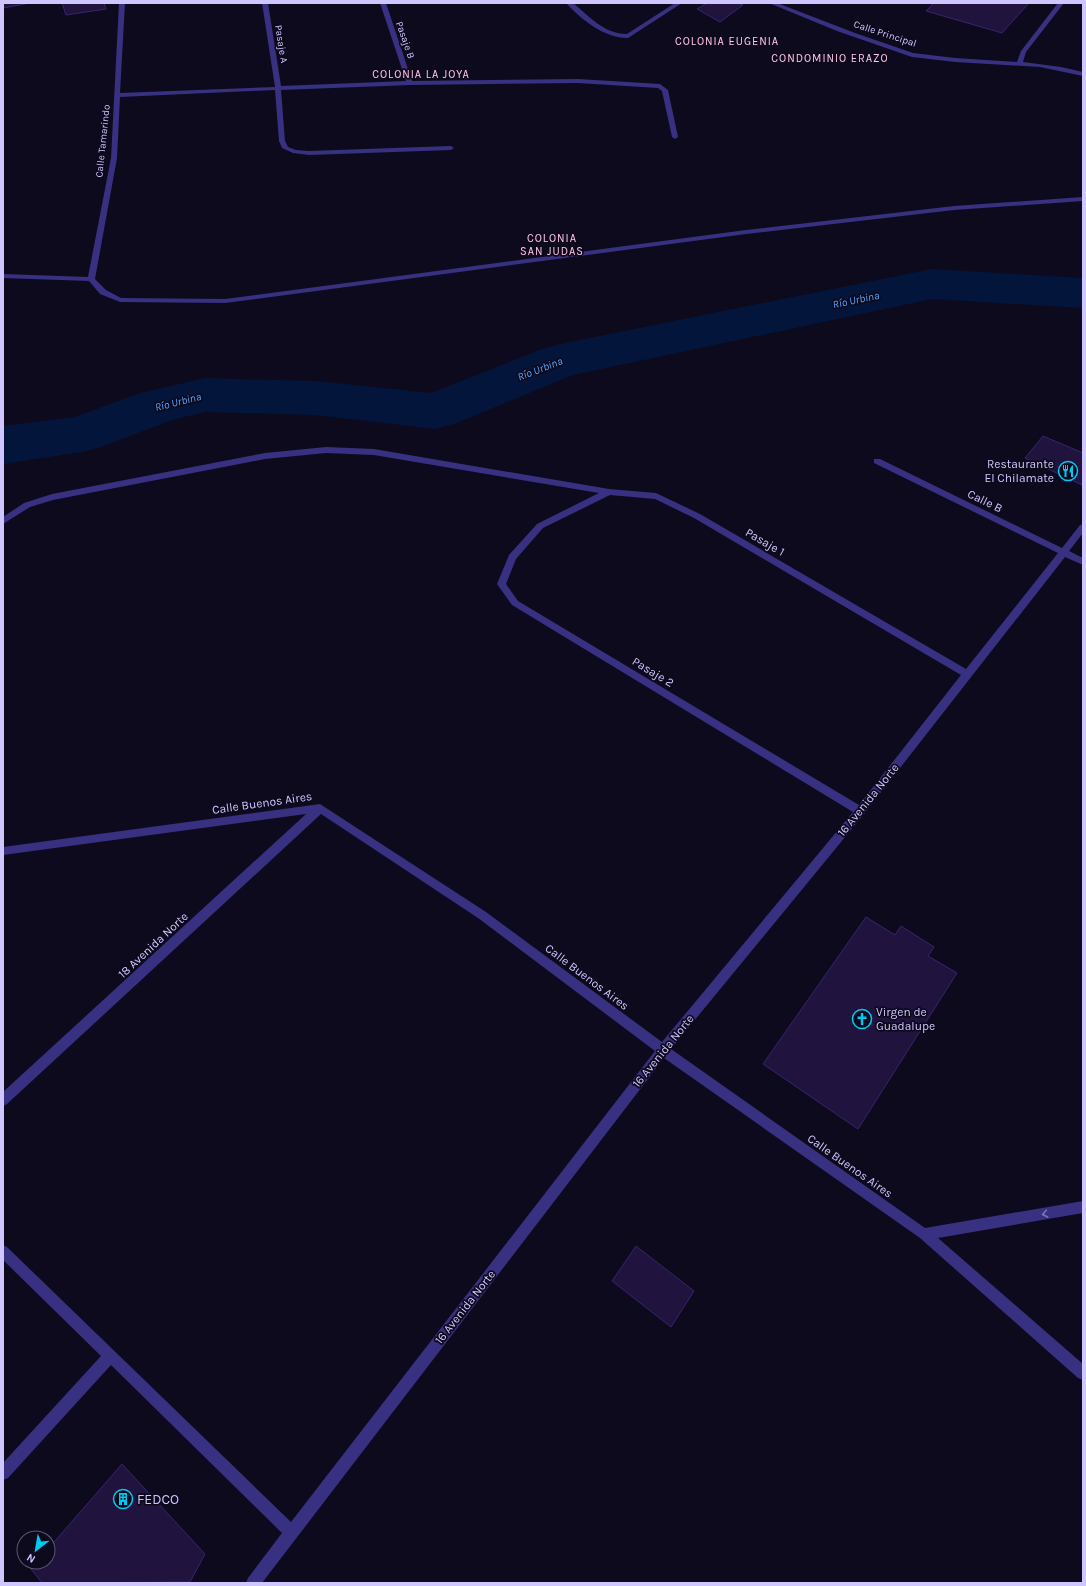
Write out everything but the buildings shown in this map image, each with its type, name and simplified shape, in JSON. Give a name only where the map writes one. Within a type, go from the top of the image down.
[{"type":"street","name":"Calle Tamarindo","points":[[91,279],[114,158],[122,3]]},
{"type":"street","name":"Pasaje A","points":[[265,3],[278,88],[282,141],[285,148],[295,152],[308,153],[450,148]]},
{"type":"street","name":"Pasaje B","points":[[382,3],[410,83]]},
{"type":"street","points":[[569,3],[609,34],[620,37],[628,36],[679,3]]},
{"type":"street","name":"Calle Principal","points":[[772,3],[868,40],[911,54],[956,60],[1020,62],[1068,69],[1083,74]]},
{"type":"street","points":[[1020,62],[1024,52],[1061,3]]},
{"type":"street","points":[[118,95],[410,83],[578,81],[660,86],[666,90],[675,137]]},
{"type":"street","points":[[3,276],[91,279],[103,292],[120,300],[225,301],[746,232],[954,208],[1083,199]]},
{"type":"street","name":"Pasaje 1","points":[[3,521],[27,505],[52,497],[265,456],[326,450],[374,452],[610,492],[656,496],[697,516],[967,674]]},
{"type":"street","name":"Calle B","points":[[877,461],[1083,562]]},
{"type":"street","name":"Pasaje 2","points":[[610,492],[540,526],[512,557],[501,584],[515,603],[860,811]]},
{"type":"street","name":"16 Avenida Norte","points":[[253,1583],[663,1050],[860,811],[1083,527]]},
{"type":"street","name":"Calle Buenos Aires","points":[[3,851],[320,808],[482,915],[663,1050],[924,1234],[1083,1373]]},
{"type":"street","name":"18 Avenida Norte","points":[[3,1100],[320,808]]},
{"type":"street","points":[[924,1234],[1083,1207]]},
{"type":"street","points":[[3,1251],[292,1533]]},
{"type":"street","points":[[3,1473],[110,1356]]},
{"type":"waterway","name":"Río Urbina","points":[[3,445],[82,434],[159,405],[205,395],[316,398],[435,411],[560,361],[932,284],[1083,293]]},
{"type":"place","name":"Restaurante El Chilamate","points":[[1068,471]]},
{"type":"place","name":"Virgen de Guadalupe","points":[[862,1019]]},
{"type":"place","name":"FEDCO","points":[[123,1499]]},
{"type":"district","name":"COLONIA EUGENIA","points":[[727,41]]},
{"type":"district","name":"CONDOMINIO ERAZO","points":[[830,58]]},
{"type":"district","name":"COLONIA LA JOYA","points":[[421,74]]},
{"type":"district","name":"COLONIA SAN JUDAS","points":[[552,244]]}]
